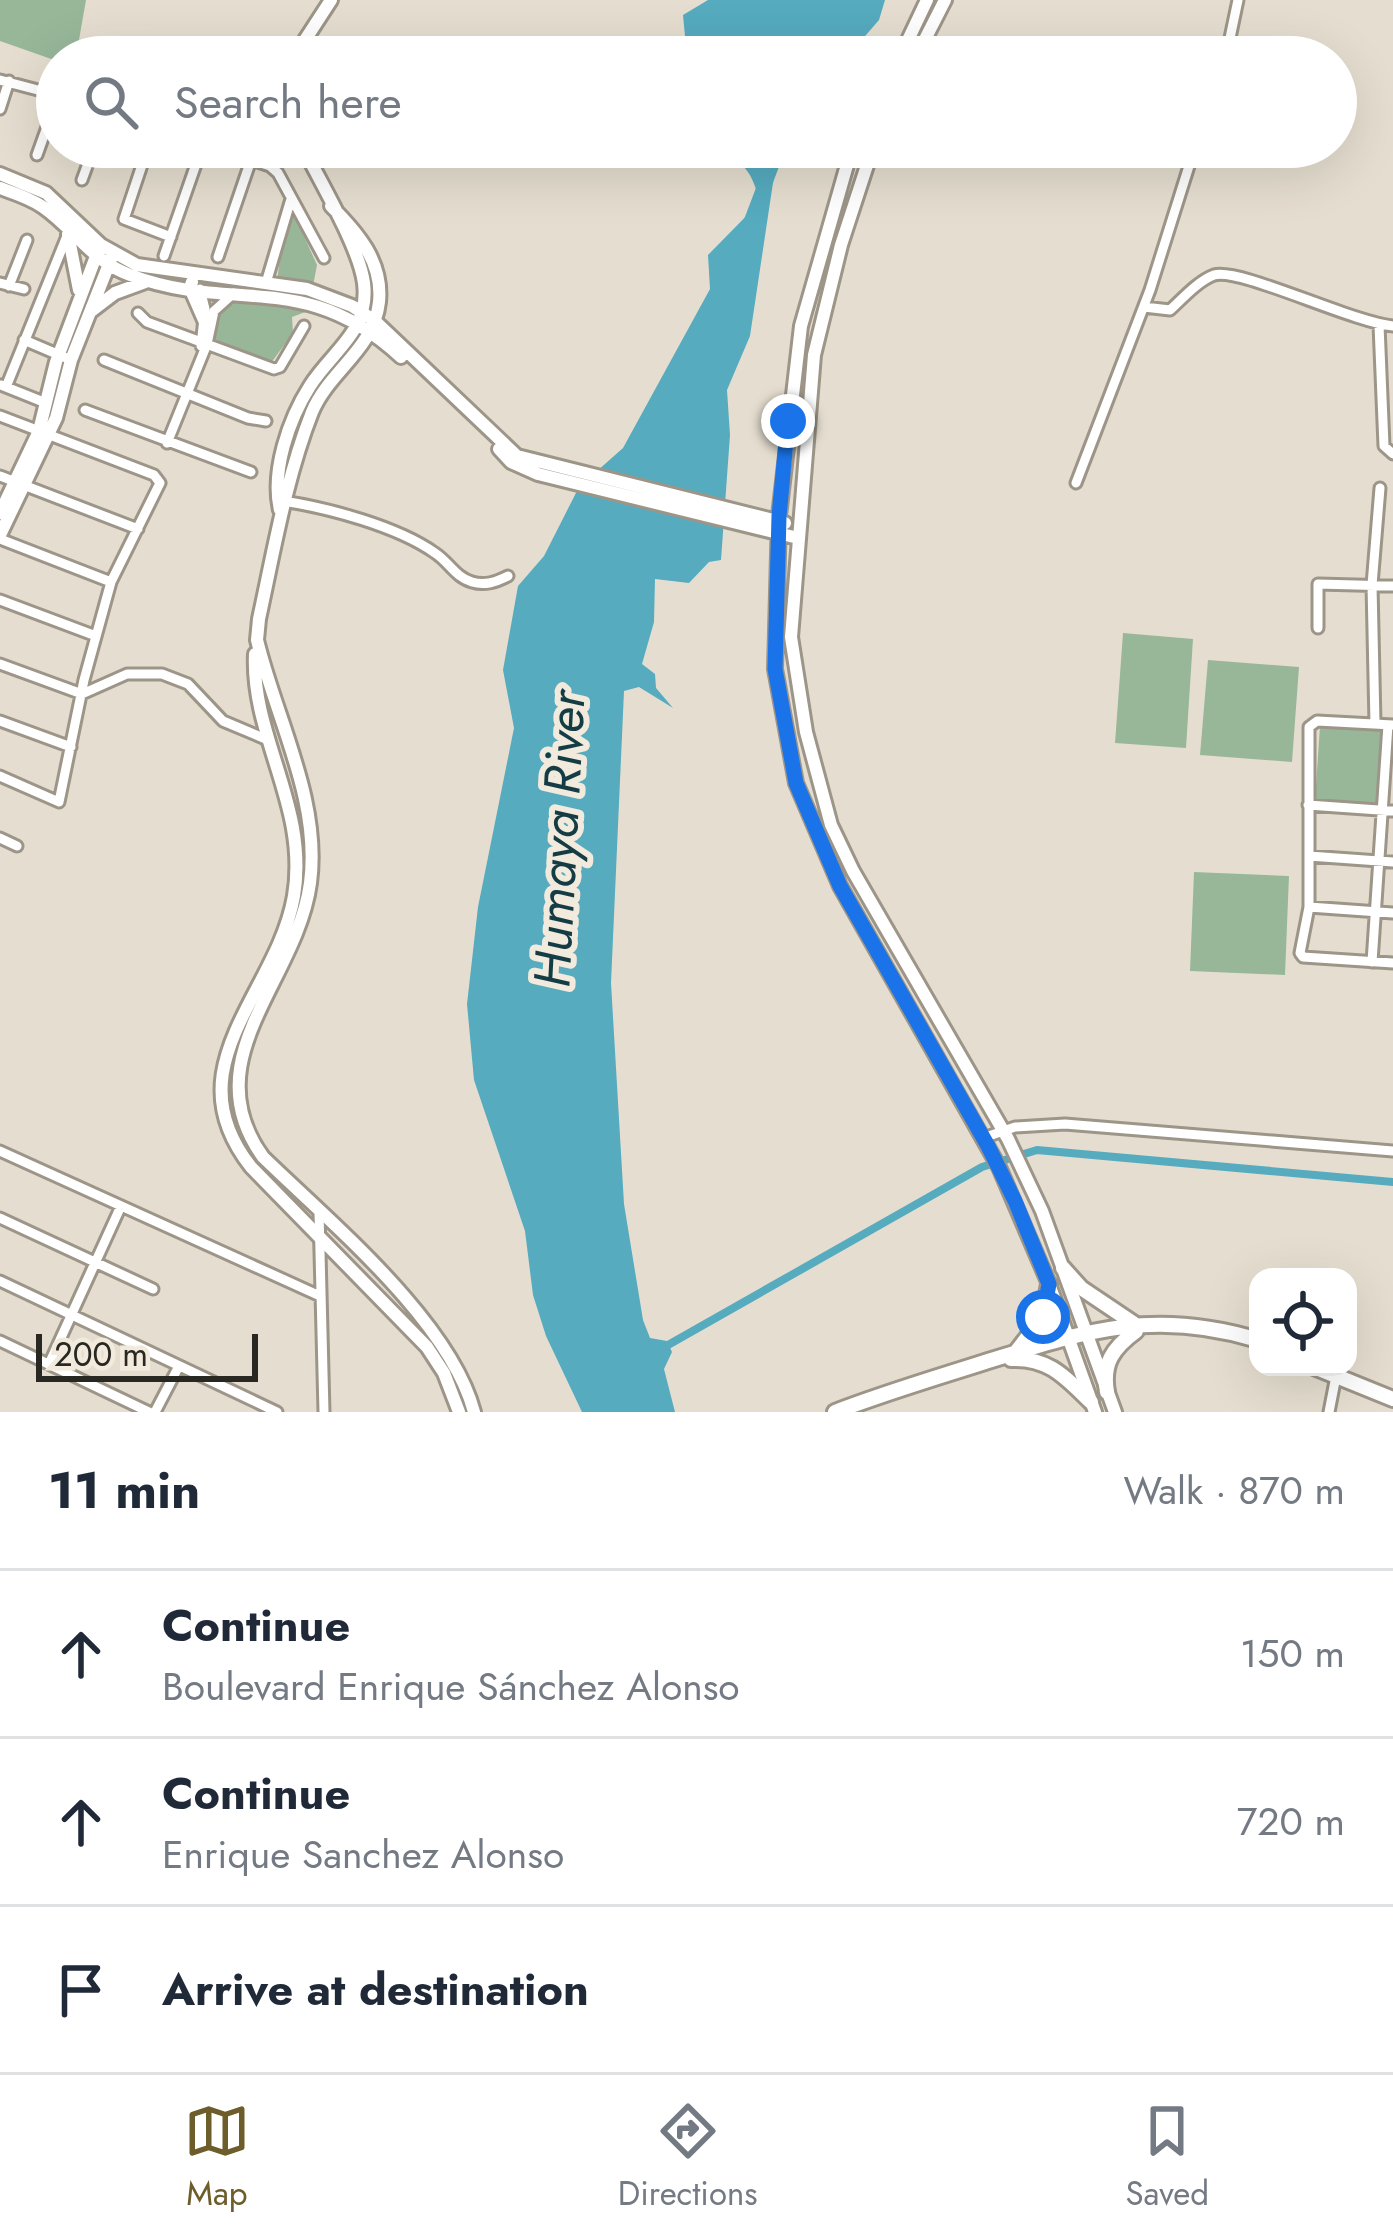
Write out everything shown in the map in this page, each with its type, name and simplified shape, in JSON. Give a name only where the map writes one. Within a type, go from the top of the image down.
[{"type":"main road","points":[[1064,1268],[1081,1288],[1136,1328]]},
{"type":"main road","points":[[1011,1356],[1043,1317],[1049,1284]]},
{"type":"main road","points":[[837,1412],[1084,1335],[1194,1325],[1249,1341]]},
{"type":"main road","points":[[1107,1392],[1104,1376],[1109,1359],[1136,1328]]},
{"type":"main road","points":[[1011,1356],[1054,1367],[1093,1407]]},
{"type":"main road","points":[[1340,1377],[1390,1396]]},
{"type":"street","points":[[308,36],[331,0]]},
{"type":"street","points":[[910,36],[927,0]]},
{"type":"street","points":[[927,36],[945,0]]},
{"type":"street","points":[[1230,36],[1238,0]]},
{"type":"street","points":[[0,109],[5,81],[36,91]]},
{"type":"street","points":[[82,179],[86,168]]},
{"type":"street","points":[[141,168],[124,219],[171,237]]},
{"type":"street","points":[[164,256],[195,168]]},
{"type":"street","points":[[218,256],[248,168]]},
{"type":"street","points":[[269,168],[323,259]]},
{"type":"street","points":[[313,168],[331,206],[357,232],[376,271],[367,321],[304,398],[280,464],[281,517],[255,674],[295,828],[296,881],[284,933],[231,1040],[221,1072],[221,1100],[240,1153],[427,1347],[444,1373],[459,1412]]},
{"type":"street","points":[[848,168],[801,326],[773,526],[775,669],[796,783],[840,886],[998,1167],[1049,1284],[1093,1407]]},
{"type":"street","points":[[866,168],[841,244],[814,355],[791,638],[806,732],[831,825],[853,871],[1018,1160],[1064,1268],[1115,1412]]},
{"type":"street","points":[[1076,483],[1144,307],[1189,168]]},
{"type":"street","points":[[0,174],[46,193],[105,255],[235,292],[270,287]]},
{"type":"street","points":[[841,185],[859,191]]},
{"type":"street","points":[[0,188],[45,208],[68,232],[149,281]]},
{"type":"street","points":[[270,287],[273,257],[291,199]]},
{"type":"street","points":[[46,404],[3,386],[54,275],[68,232]]},
{"type":"street","points":[[68,232],[79,280],[78,299],[44,433],[0,537],[111,582]]},
{"type":"street","points":[[24,289],[4,284],[27,240]]},
{"type":"street","points":[[78,299],[105,255]]},
{"type":"street","points":[[44,433],[46,404],[89,313],[105,255]]},
{"type":"street","points":[[1144,307],[1170,310],[1207,279],[1229,273],[1393,326]]},
{"type":"street","points":[[89,313],[115,293],[149,281],[317,292],[367,321],[518,456],[633,492],[798,532]]},
{"type":"street","points":[[167,443],[203,346],[208,313],[195,284]]},
{"type":"street","points":[[208,313],[235,292]]},
{"type":"street","points":[[138,313],[147,322],[203,346],[278,369],[304,326]]},
{"type":"street","points":[[1379,325],[1384,446],[1392,454]]},
{"type":"street","points":[[24,340],[65,356]]},
{"type":"street","points":[[104,360],[266,421]]},
{"type":"street","points":[[85,410],[251,472]]},
{"type":"street","points":[[0,416],[154,475],[160,483],[111,582],[59,802],[0,776]]},
{"type":"street","points":[[0,476],[138,529]]},
{"type":"street","points":[[782,482],[802,484]]},
{"type":"street","points":[[0,513],[20,484]]},
{"type":"street","points":[[1375,724],[1372,585],[1379,488]]},
{"type":"street","points":[[282,501],[361,520],[394,534],[436,554],[468,581],[497,582],[508,575]]},
{"type":"street","points":[[1318,628],[1318,584],[1393,586]]},
{"type":"street","points":[[0,600],[96,636]]},
{"type":"street","points":[[257,640],[297,773],[312,856],[308,899],[292,951],[255,1019],[241,1057],[237,1105],[246,1132],[263,1157],[444,1344],[463,1377],[474,1412]]},
{"type":"street","points":[[1,668],[82,694],[127,674],[161,674],[188,684],[223,721],[271,742]]},
{"type":"street","points":[[237,725],[261,702]]},
{"type":"street","points":[[0,721],[71,748]]},
{"type":"street","points":[[1372,962],[1390,725],[1312,723],[1309,907],[1300,950],[1303,957],[1393,964]]},
{"type":"street","points":[[1308,805],[1387,811]]},
{"type":"street","points":[[0,838],[17,846]]},
{"type":"street","points":[[1309,856],[1393,862]]},
{"type":"street","points":[[1309,907],[1393,913]]},
{"type":"street","points":[[986,1142],[1048,1124],[1393,1151]]},
{"type":"street","points":[[0,1151],[320,1296]]},
{"type":"street","points":[[49,1364],[121,1206]]},
{"type":"street","points":[[319,1212],[324,1412]]},
{"type":"street","points":[[0,1218],[153,1289]]},
{"type":"street","points":[[349,1264],[353,1247]]},
{"type":"street","points":[[0,1281],[278,1412]]},
{"type":"street","points":[[0,1341],[152,1412],[179,1366]]},
{"type":"street","points":[[1329,1412],[1340,1377]]},
{"type":"street","points":[[1388,1412],[1390,1396]]},
{"type":"green space","points":[[0,0],[86,0],[80,36],[36,36],[36,54],[0,41]]},
{"type":"green space","points":[[294,214],[317,265],[313,286],[277,281],[282,243]]},
{"type":"green space","points":[[230,301],[308,311],[292,317],[293,333],[271,363],[210,340],[213,318]]},
{"type":"green space","points":[[1123,633],[1193,639],[1186,748],[1115,743]]},
{"type":"green space","points":[[1208,660],[1299,667],[1292,762],[1200,755]]},
{"type":"green space","points":[[1320,726],[1386,730],[1381,805],[1315,801]]},
{"type":"green space","points":[[1194,872],[1289,876],[1285,975],[1190,971]]},
{"type":"water","points":[[708,0],[885,0],[879,20],[865,36],[685,36],[683,15]]},
{"type":"water","points":[[744,168],[771,168],[774,176],[750,336],[727,390],[730,435],[721,560],[709,562],[689,583],[655,579],[654,622],[642,664],[655,674],[656,688],[673,708],[639,687],[624,691],[611,983],[624,1204],[643,1320],[650,1338],[667,1341],[672,1352],[664,1369],[675,1412],[582,1412],[546,1336],[533,1295],[525,1231],[474,1080],[467,1004],[478,907],[514,728],[503,670],[518,586],[544,556],[579,487],[623,448],[710,289],[708,255],[760,202]]},
{"type":"waterway","name":"Humaya River","points":[[749,226],[771,168]]},
{"type":"waterway","points":[[668,1345],[982,1167],[1037,1150],[1393,1182]]},
{"type":"route","points":[[788,421],[775,592],[775,669],[796,783],[840,886],[1015,1201],[1049,1284],[1043,1317]]}]
